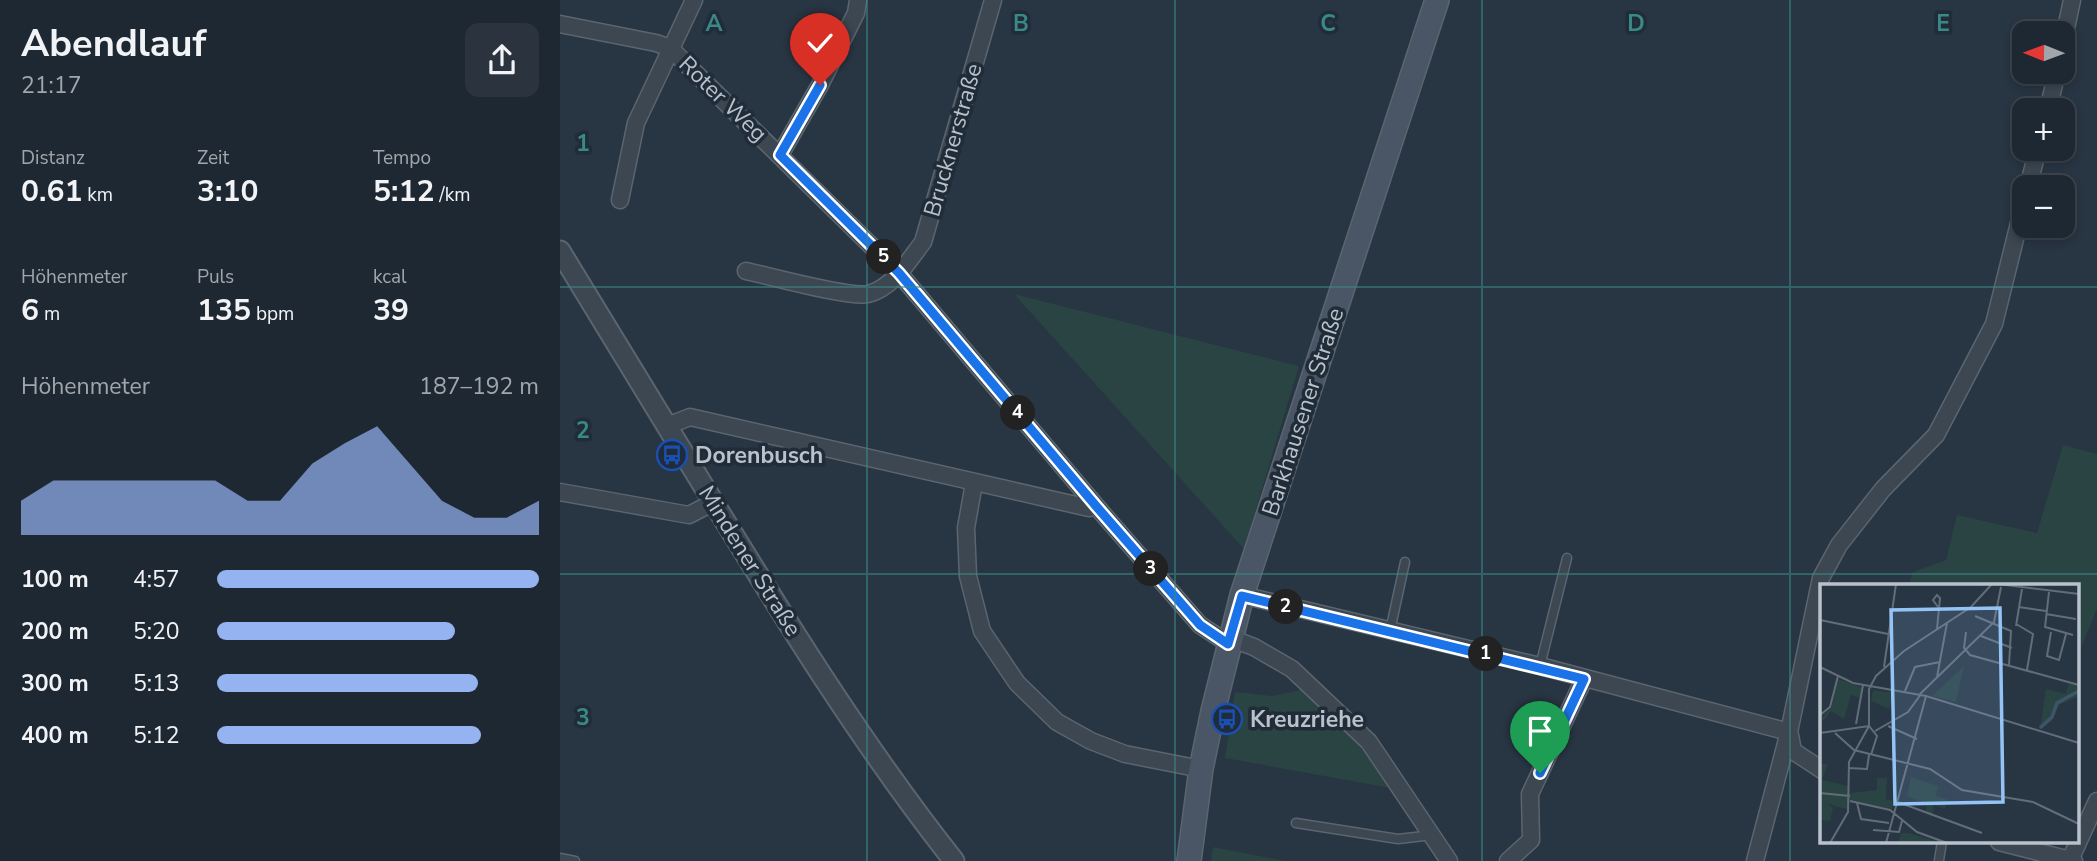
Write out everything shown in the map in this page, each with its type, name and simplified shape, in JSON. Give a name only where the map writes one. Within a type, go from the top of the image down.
[{"type":"main road","name":"Barkhausener Straße","points":[[1189,861],[1201,769],[1229,641],[1437,0]]},
{"type":"street","points":[[670,48],[694,0]]},
{"type":"street","points":[[780,155],[820,85],[856,13],[858,0]]},
{"type":"street","name":"Brucknerstraße","points":[[746,271],[850,293],[868,294],[884,286],[899,273],[923,242],[993,0]]},
{"type":"street","points":[[2068,21],[2072,0]]},
{"type":"street","name":"Roter Weg","points":[[560,24],[670,48],[899,273],[1200,625],[1229,641],[1254,647],[1292,669],[1369,743],[1449,861]]},
{"type":"street","name":"Roter Weg","points":[[620,200],[636,123],[670,48]]},
{"type":"street","points":[[1755,861],[1789,732],[1821,578],[1839,545],[1883,488],[1936,435],[1994,324],[2015,238]]},
{"type":"street","name":"Mindener Straße","points":[[560,251],[844,711],[884,770],[954,861]]},
{"type":"street","points":[[667,426],[690,417],[974,483],[1089,508],[1096,506]]},
{"type":"street","points":[[974,483],[966,528],[968,576],[982,631],[1017,683],[1057,722],[1091,741],[1125,754],[1201,769]]},
{"type":"street","points":[[560,492],[689,515],[714,502]]},
{"type":"street","points":[[1242,596],[1540,666],[1789,732]]},
{"type":"street","points":[[1508,861],[1531,840],[1530,794],[1584,679]]},
{"type":"street","points":[[1789,732],[1793,751],[1820,768]]},
{"type":"street","points":[[2080,842],[2097,801]]},
{"type":"street","points":[[2007,844],[2072,861],[2079,844]]},
{"type":"lane","points":[[1540,666],[1567,558]]},
{"type":"lane","points":[[1390,631],[1405,562]]},
{"type":"lane","points":[[1296,823],[1398,839],[1433,835]]},
{"type":"lane","points":[[560,858],[575,861]]},
{"type":"green space","points":[[1014,294],[1299,366],[1244,549]]},
{"type":"green space","points":[[2063,445],[2097,454],[2097,609],[2080,650],[2080,584],[1909,584],[1913,572],[1946,560],[1957,515],[2037,533]]},
{"type":"green space","points":[[1319,686],[1396,789],[1225,758],[1235,692],[1272,696]]},
{"type":"green space","points":[[1213,847],[1285,861],[1211,861]]},
{"type":"place","name":"Dorenbusch","points":[[672,455]]},
{"type":"place","name":"Kreuzriehe","points":[[1227,719]]},
{"type":"route","points":[[820,85],[780,155],[899,273],[1200,625],[1228,644],[1242,596],[1540,666],[1584,679],[1540,773]]}]
